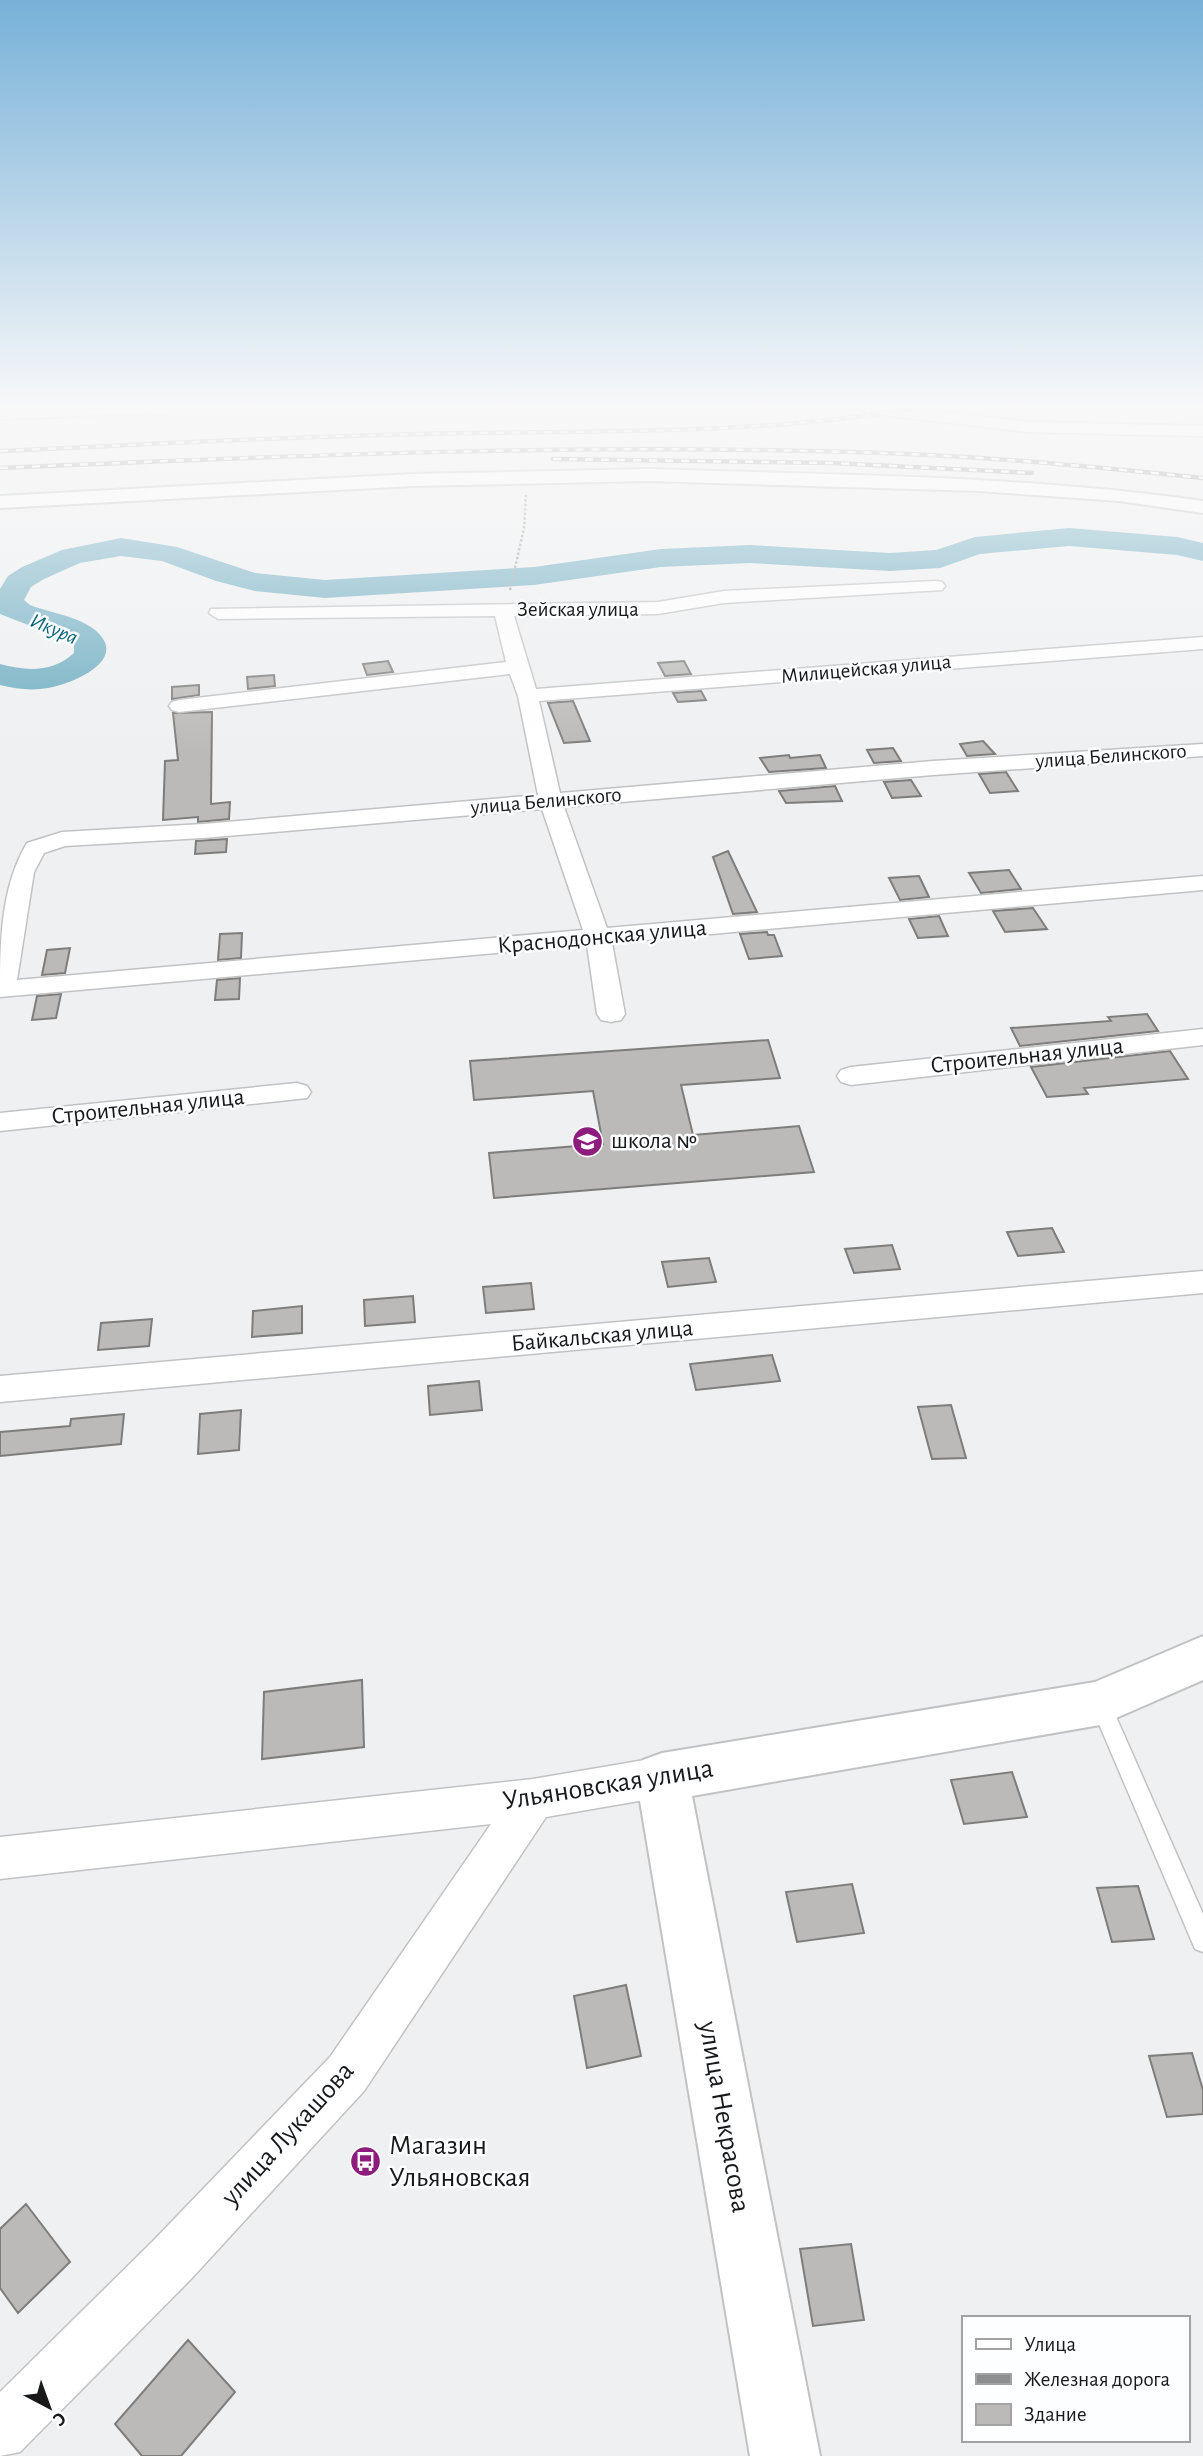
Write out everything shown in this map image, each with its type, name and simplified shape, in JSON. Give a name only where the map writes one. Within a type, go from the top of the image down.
[{"type":"main road","name":"Ульяновская улица","points":[[662,1777],[1100,1703],[1203,1657]]},
{"type":"main road","name":"улица Некрасова","points":[[662,1777],[785,2456]]},
{"type":"street","name":"Зейская улица","points":[[218,613],[658,608],[724,597],[936,586]]},
{"type":"street","points":[[503,609],[517,667],[528,696],[550,800],[598,937],[611,1014]]},
{"type":"street","name":"Милицейская улица","points":[[528,696],[1203,643]]},
{"type":"street","points":[[179,706],[517,667]]},
{"type":"street","name":"улица Белинского","points":[[1,989],[22,872],[35,848],[62,839],[203,831],[933,768],[1203,750]]},
{"type":"street","name":"Краснодонская улица","points":[[1,989],[1203,883]]},
{"type":"street","name":"Строительная улица","points":[[851,1076],[1203,1037]]},
{"type":"street","name":"Строительная улица","points":[[0,1122],[297,1092]]},
{"type":"street","name":"Байкальская улица","points":[[0,1390],[1203,1282]]},
{"type":"street","name":"Ульяновская улица","points":[[0,1858],[533,1800],[662,1777]]},
{"type":"street","name":"улица Лукашова","points":[[0,2432],[172,2260],[346,2074],[533,1800]]},
{"type":"lane","points":[[1100,1703],[1203,1941]]},
{"type":"path","points":[[512,583],[524,523]]},
{"type":"building","points":[[388,661],[393,672],[367,675],[363,664]]},
{"type":"building","points":[[684,661],[691,674],[665,676],[658,663]]},
{"type":"building","points":[[274,675],[275,686],[248,689],[247,677]]},
{"type":"building","points":[[199,685],[199,695],[172,699],[172,687]]},
{"type":"building","points":[[701,691],[706,700],[678,702],[673,693]]},
{"type":"building","points":[[573,701],[590,741],[564,743],[548,703]]},
{"type":"building","points":[[212,712],[211,804],[230,802],[229,819],[198,822],[198,817],[163,820],[165,761],[178,760],[173,713]]},
{"type":"building","points":[[983,741],[995,754],[967,756],[960,744]]},
{"type":"building","points":[[893,748],[901,761],[874,763],[867,750]]},
{"type":"building","points":[[789,755],[790,758],[820,755],[826,768],[769,772],[760,758]]},
{"type":"building","points":[[1006,772],[1018,791],[990,793],[979,774]]},
{"type":"building","points":[[911,780],[921,796],[892,798],[884,782]]},
{"type":"building","points":[[835,786],[842,801],[786,803],[779,791]]},
{"type":"building","points":[[227,839],[226,852],[195,854],[196,841]]},
{"type":"building","points":[[728,851],[757,912],[733,914],[713,857]]},
{"type":"building","points":[[1009,870],[1021,889],[981,893],[969,873]]},
{"type":"building","points":[[919,876],[929,897],[900,900],[889,878]]},
{"type":"building","points":[[1033,908],[1047,929],[1005,932],[993,911]]},
{"type":"building","points":[[939,916],[948,936],[918,938],[909,919]]},
{"type":"building","points":[[767,932],[768,935],[774,935],[782,956],[749,959],[740,934]]},
{"type":"building","points":[[242,933],[241,958],[218,960],[220,934]]},
{"type":"building","points":[[70,948],[65,973],[42,975],[47,950]]},
{"type":"building","points":[[240,978],[239,999],[215,1000],[217,980]]},
{"type":"building","points":[[61,994],[56,1018],[32,1020],[37,996]]},
{"type":"building","points":[[1147,1014],[1158,1031],[1020,1046],[1011,1028],[1111,1021],[1108,1017]]},
{"type":"building","points":[[768,1040],[780,1078],[681,1085],[693,1135],[799,1126],[814,1172],[494,1198],[489,1153],[603,1144],[593,1091],[474,1100],[470,1061]]},
{"type":"building","points":[[1170,1051],[1188,1079],[1084,1088],[1088,1094],[1047,1097],[1031,1067]]},
{"type":"building","points":[[1052,1228],[1064,1252],[1018,1256],[1007,1232]]},
{"type":"building","points":[[892,1245],[900,1269],[854,1273],[845,1249]]},
{"type":"building","points":[[709,1258],[716,1282],[668,1287],[662,1262]]},
{"type":"building","points":[[531,1283],[534,1309],[486,1313],[483,1287]]},
{"type":"building","points":[[413,1296],[415,1322],[365,1326],[364,1300]]},
{"type":"building","points":[[302,1306],[302,1333],[252,1337],[253,1311]]},
{"type":"building","points":[[152,1319],[149,1346],[98,1350],[101,1323]]},
{"type":"building","points":[[772,1355],[780,1381],[696,1390],[690,1364]]},
{"type":"building","points":[[479,1381],[482,1410],[430,1415],[428,1386]]},
{"type":"building","points":[[951,1405],[966,1458],[932,1459],[918,1407]]},
{"type":"building","points":[[241,1410],[239,1450],[198,1454],[200,1414]]},
{"type":"building","points":[[124,1414],[121,1444],[0,1456],[0,1432],[70,1426],[71,1419]]},
{"type":"building","points":[[362,1680],[364,1747],[262,1759],[264,1692]]},
{"type":"building","points":[[1012,1772],[1027,1817],[964,1824],[951,1780]]},
{"type":"building","points":[[852,1884],[864,1933],[797,1942],[786,1892]]},
{"type":"building","points":[[1138,1886],[1154,1939],[1112,1942],[1097,1888]]},
{"type":"building","points":[[626,1985],[641,2056],[587,2068],[574,1996]]},
{"type":"building","points":[[1192,2053],[1203,2090],[1203,2114],[1167,2117],[1149,2056]]},
{"type":"building","points":[[26,2204],[70,2262],[18,2313],[0,2288],[0,2229]]},
{"type":"building","points":[[851,2244],[864,2320],[813,2326],[800,2249]]},
{"type":"building","points":[[188,2340],[235,2392],[181,2456],[142,2456],[115,2424]]},
{"type":"waterway","name":"Икура","points":[[0,674],[24,679],[49,678],[72,670],[86,659],[90,653],[86,639],[10,607],[9,600],[19,582],[33,573],[72,556],[121,547],[167,553],[227,575],[255,582],[325,589],[534,576],[661,558],[750,554],[890,562],[940,559],[975,546],[1069,537],[1177,546],[1203,552]]},
{"type":"place","name":"школа №","points":[[588,1141]]},
{"type":"place","name":"Магазин Ульяновская","points":[[366,2162]]}]
